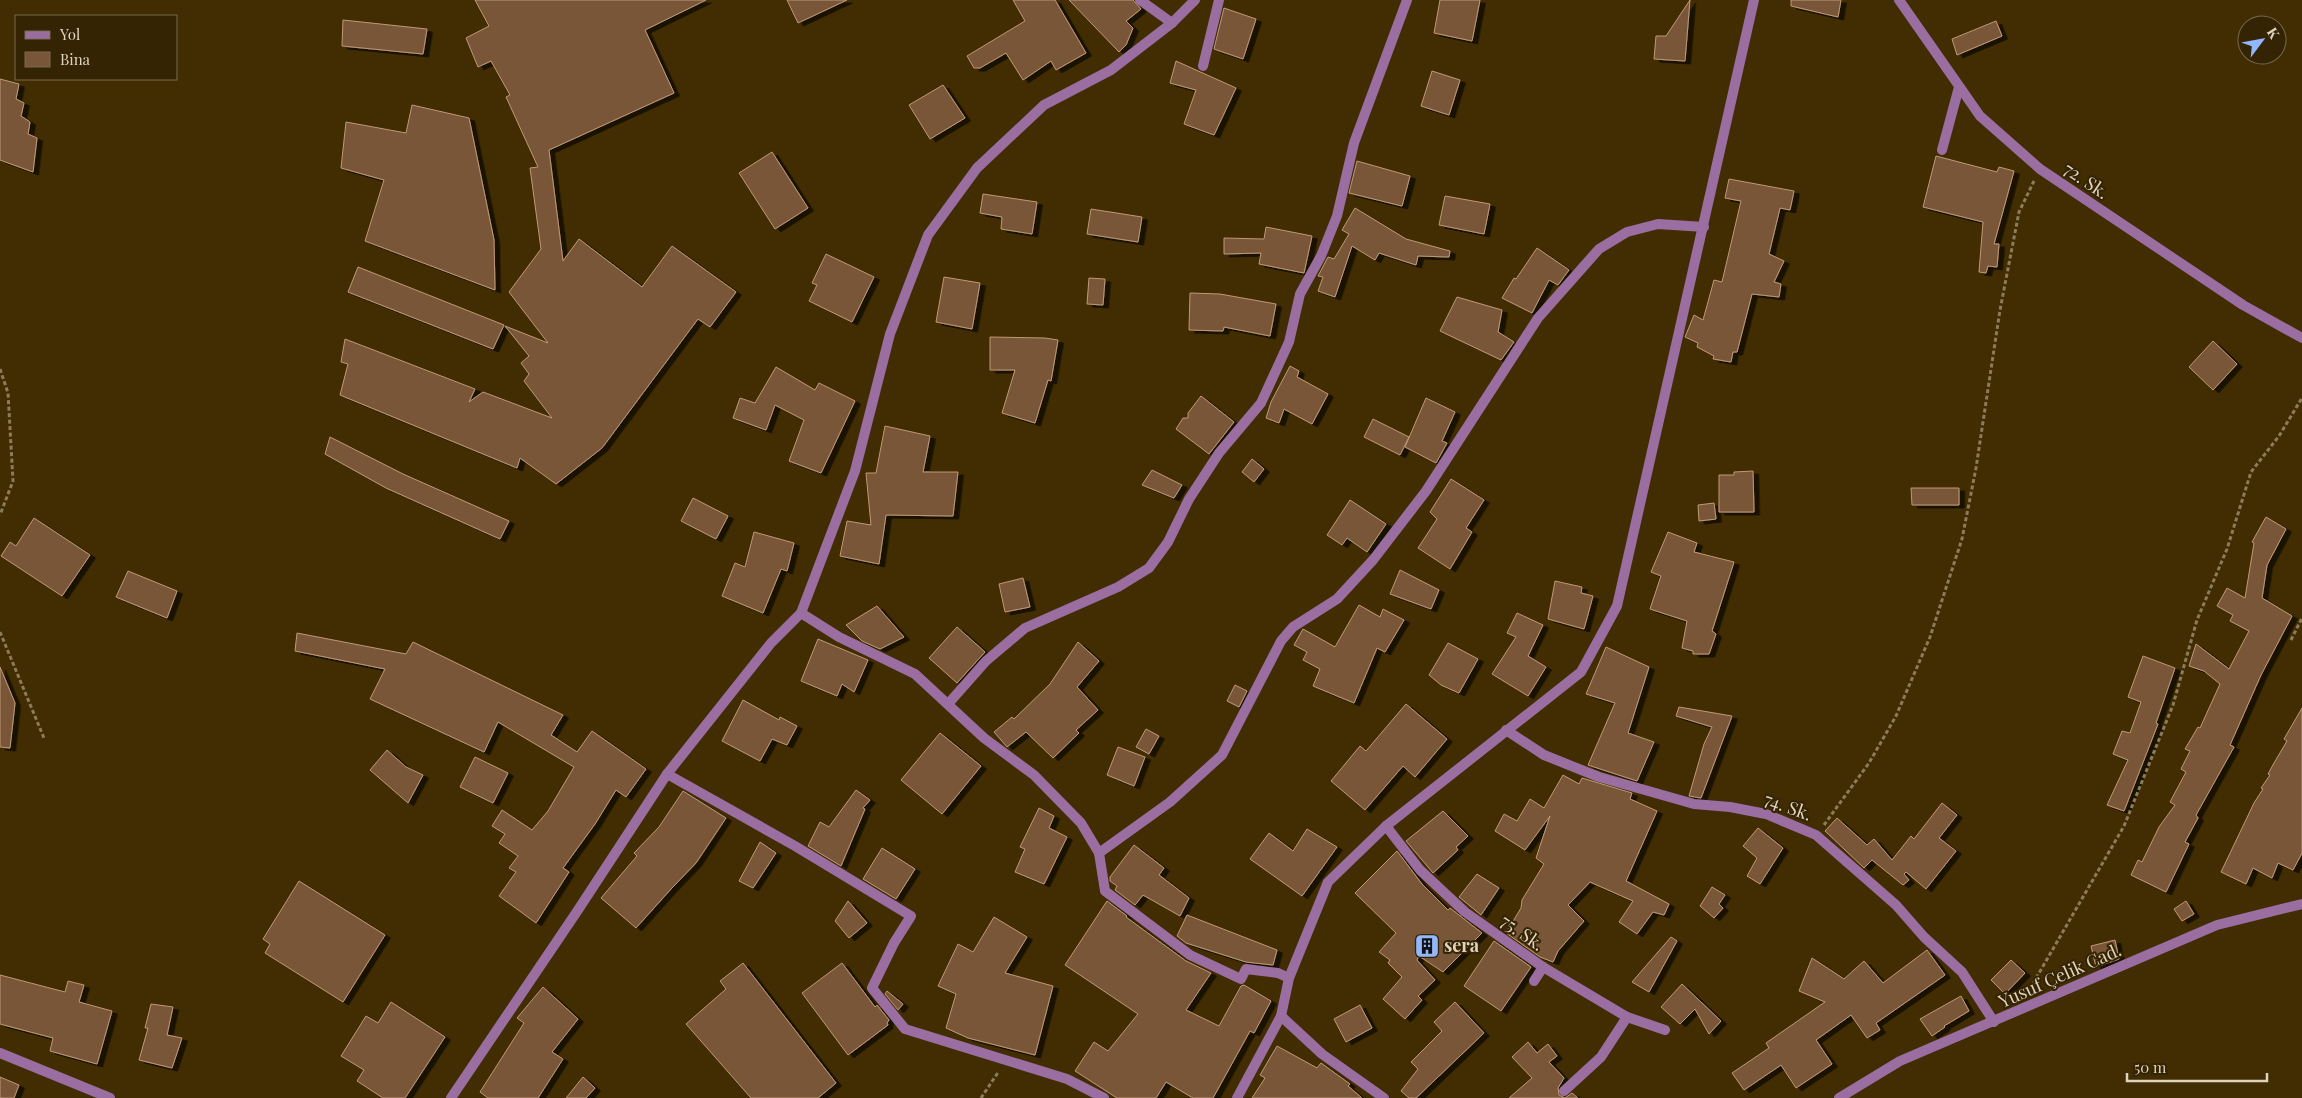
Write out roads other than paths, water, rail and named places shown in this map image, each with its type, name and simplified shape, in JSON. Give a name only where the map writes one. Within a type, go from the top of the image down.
[{"type":"street","points":[[1140,0],[1172,23]]},
{"type":"street","points":[[451,1098],[667,774],[771,643],[801,613],[855,472],[890,334],[928,234],[977,168],[1044,105],[1111,70],[1172,23],[1195,0]]},
{"type":"street","points":[[1204,66],[1219,0]]},
{"type":"street","points":[[948,704],[986,661],[1026,628],[1118,587],[1149,568],[1168,542],[1189,499],[1219,453],[1261,403],[1289,342],[1300,294],[1321,256],[1337,216],[1354,143],[1407,0]]},
{"type":"street","points":[[1237,1098],[1281,1016],[1290,978],[1328,882],[1386,826],[1581,672],[1617,606],[1754,0]]},
{"type":"street","name":"72. Sk.","points":[[1899,0],[1980,116],[2040,169],[2243,305],[2302,338]]},
{"type":"street","points":[[1942,150],[1959,87]]},
{"type":"street","points":[[1099,853],[1170,802],[1222,755],[1281,641],[1293,627],[1337,599],[1373,560],[1426,491],[1538,318],[1599,249],[1627,232],[1658,224],[1704,227]]},
{"type":"street","points":[[801,613],[839,637],[915,674],[984,738],[1034,775],[1081,823],[1099,853],[1105,892],[1190,955],[1241,979],[1246,969],[1278,973],[1290,978]]},
{"type":"street","name":"74. Sk.","points":[[1506,730],[1544,754],[1599,777],[1694,804],[1730,807],[1766,814],[1816,835],[1896,905],[1924,937],[1962,972],[1994,1022]]},
{"type":"street","points":[[667,774],[795,846],[911,916],[894,943],[872,988],[905,1029],[1067,1079],[1104,1098]]},
{"type":"street","name":"75. Sk.","points":[[1386,826],[1420,870],[1465,912],[1543,967],[1627,1017],[1665,1030]]},
{"type":"street","name":"Yusuf Çelik Cad.","points":[[1840,1098],[1900,1061],[2217,925],[2302,904]]},
{"type":"street","points":[[1534,981],[1543,967]]},
{"type":"street","points":[[1281,1016],[1322,1054],[1384,1098]]},
{"type":"street","points":[[1564,1091],[1601,1057],[1627,1017]]},
{"type":"street","points":[[0,1053],[110,1098]]},
{"type":"place","name":"sera","points":[[1427,946]]}]
